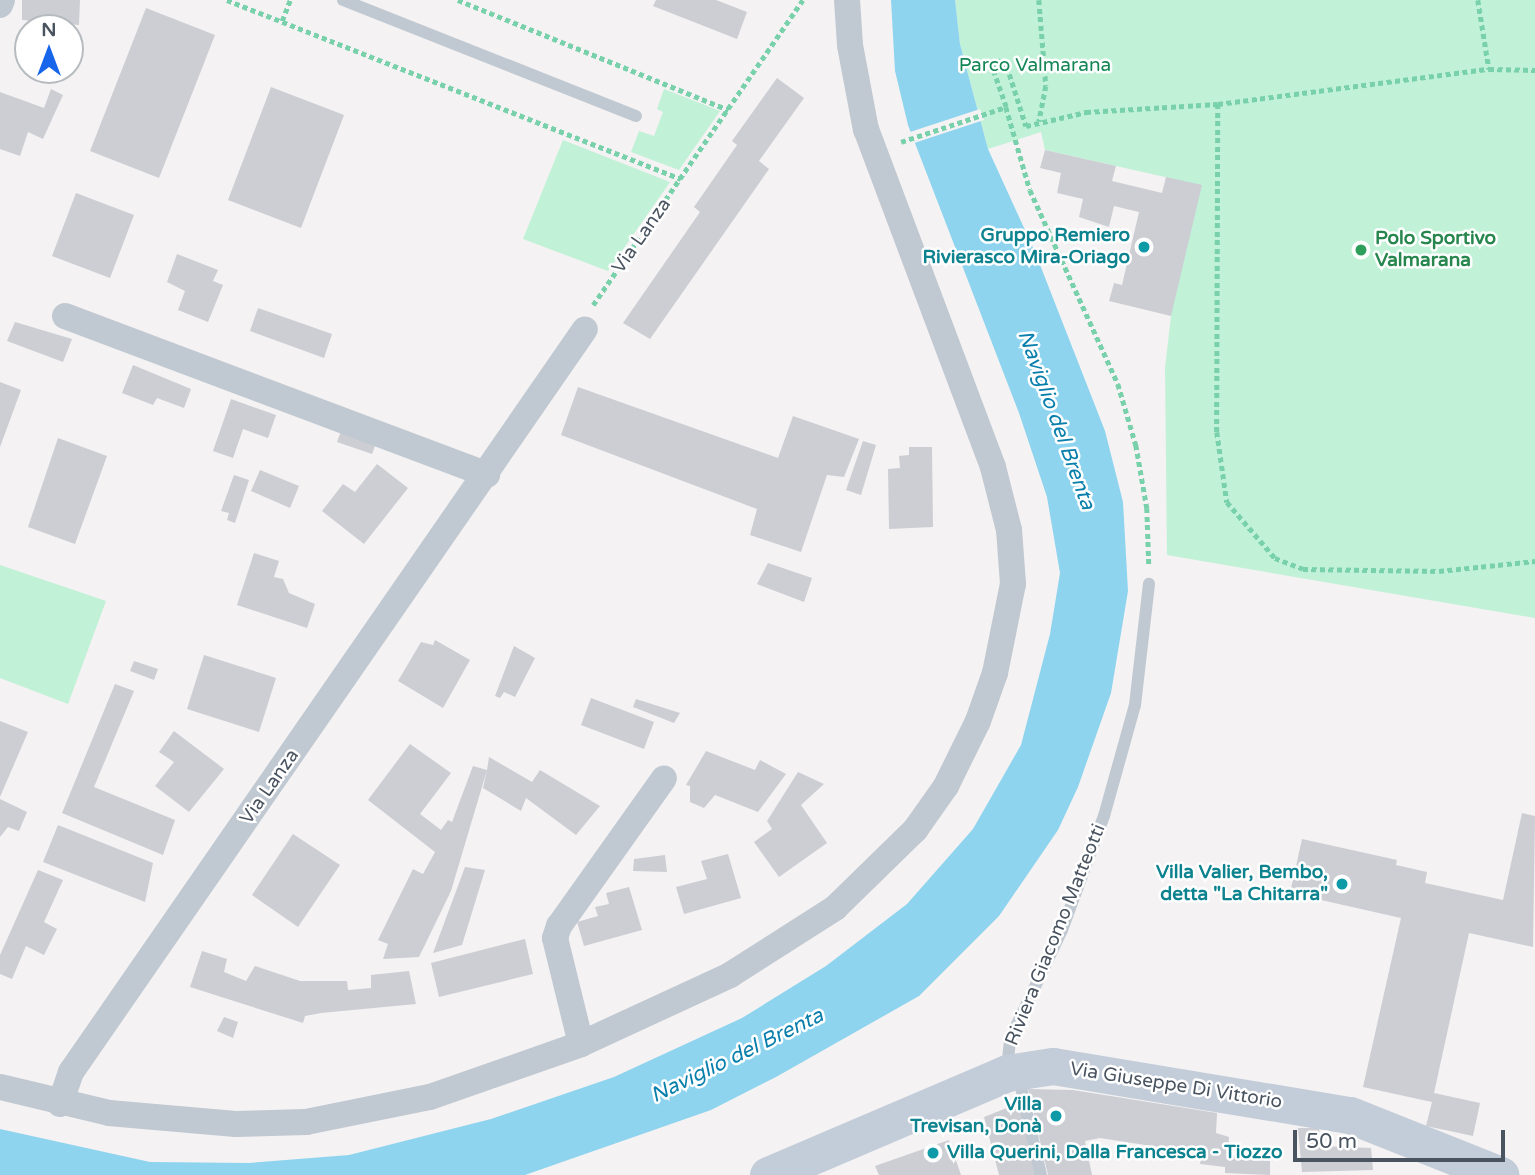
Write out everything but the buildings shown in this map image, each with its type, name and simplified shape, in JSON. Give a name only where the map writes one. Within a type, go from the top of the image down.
[{"type":"street","points":[[0,1087],[60,1104],[181,1122],[306,1122],[430,1097],[581,1044],[730,975],[835,908],[878,871],[946,786],[978,721],[998,662],[1013,584],[1009,530],[993,467],[866,130],[850,45],[847,0]]},
{"type":"street","points":[[65,316],[487,475]]},
{"type":"street","name":"Via Lanza","points":[[60,1104],[71,1072],[487,475],[585,329]]},
{"type":"street","points":[[581,1044],[555,938],[559,926],[664,778]]},
{"type":"street","name":"Via Giuseppe Di Vittorio","points":[[1012,1072],[1053,1066],[1091,1070],[1350,1115],[1482,1171]]},
{"type":"street","name":"Riviera Giacomo Matteotti","points":[[768,1175],[1012,1072]]},
{"type":"lane","points":[[343,0],[636,117]]},
{"type":"lane","name":"Riviera Giacomo Matteotti","points":[[1012,1072],[1010,1039],[1062,930],[1111,792],[1135,705],[1149,584]]},
{"type":"lane","points":[[1012,1072],[1041,1175]]},
{"type":"path","points":[[227,0],[681,179]]},
{"type":"path","points":[[282,21],[290,0]]},
{"type":"path","points":[[458,0],[729,110]]},
{"type":"path","name":"Via Lanza","points":[[585,329],[590,309],[803,0]]},
{"type":"path","points":[[1039,0],[1046,86],[1039,121]]},
{"type":"path","points":[[1478,0],[1489,69]]},
{"type":"path","points":[[1026,126],[1007,66],[998,60],[992,67],[1014,130],[1030,190],[1118,384],[1136,445],[1147,508],[1149,584]]},
{"type":"path","points":[[1014,130],[1039,121],[1086,112],[1218,104],[1489,69],[1535,70]]},
{"type":"path","points":[[1218,104],[1216,432],[1227,502],[1275,558],[1303,569],[1439,571],[1535,561]]},
{"type":"path","points":[[901,142],[1004,107]]},
{"type":"green space","name":"Polo Sportivo Valmarana","points":[[955,0],[1535,0],[1535,618],[1167,555],[1165,368],[1171,316],[1174,179],[1045,150],[1041,132],[988,149],[960,44]]},
{"type":"green space","points":[[664,89],[720,111],[679,170],[631,152],[639,131],[654,136],[663,112],[657,109]]},
{"type":"green space","points":[[563,140],[670,182],[608,271],[523,239]]},
{"type":"green space","points":[[0,565],[106,601],[68,704],[0,678]]},
{"type":"water","name":"Naviglio del Brenta","points":[[891,0],[955,0],[960,44],[988,149],[1035,252],[1105,431],[1123,502],[1128,591],[1111,693],[1078,787],[1058,830],[999,916],[919,996],[776,1077],[711,1110],[525,1175],[0,1175],[0,1129],[150,1162],[249,1163],[349,1155],[491,1119],[614,1077],[742,1018],[826,966],[907,904],[973,829],[1021,745],[1050,634],[1060,573],[1047,497],[1019,413],[908,125],[895,71]]},
{"type":"pier","points":[[980,109],[984,120],[911,144],[907,133]]},
{"type":"place","name":"Gruppo Remiero Rivierasco Mira-Oriago","points":[[1144,247]]},
{"type":"place","name":"Polo Sportivo Valmarana","points":[[1361,250]]},
{"type":"place","name":"Villa Valier, Bembo, detta \"La Chitarra\"","points":[[1342,884]]},
{"type":"place","name":"Villa Trevisan, Donà","points":[[1056,1116]]},
{"type":"place","name":"Villa Querini, Dalla Francesca - Tiozzo","points":[[933,1153]]},
{"type":"park label","name":"Parco Valmarana","points":[[1035,66]]}]
